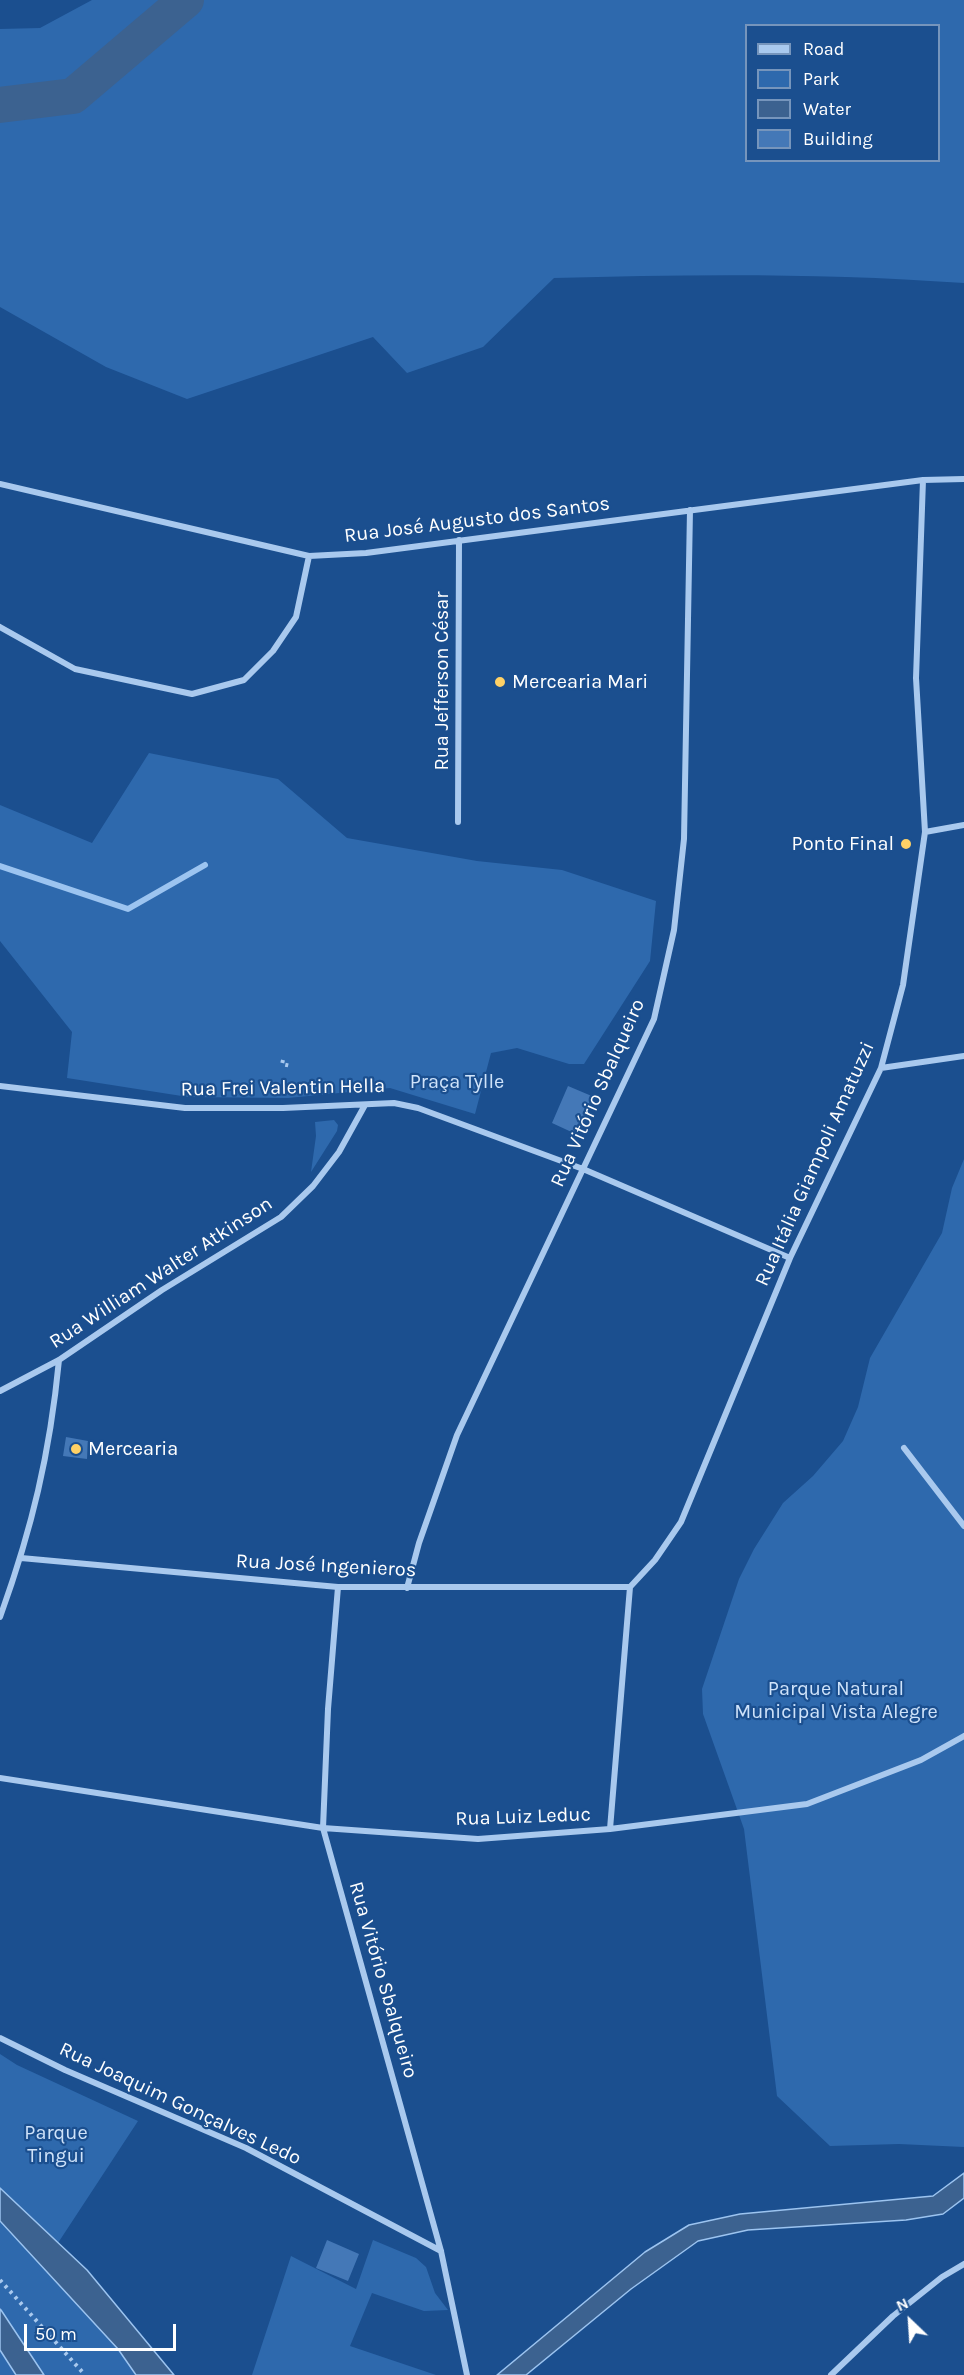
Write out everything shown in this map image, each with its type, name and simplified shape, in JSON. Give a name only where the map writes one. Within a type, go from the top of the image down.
[{"type":"street","name":"Rua José Augusto dos Santos","points":[[0,484],[309,556],[366,553],[923,480],[964,479]]},
{"type":"street","name":"Rua Itália Giampoli Amatuzzi","points":[[630,1587],[655,1560],[681,1522],[790,1258],[880,1068],[903,985],[926,832],[916,678],[923,480]]},
{"type":"street","name":"Rua Vitório Sbalqueiro","points":[[407,1588],[419,1544],[458,1436],[654,1019],[675,930],[684,839],[690,510]]},
{"type":"street","name":"Rua Jefferson César","points":[[458,822],[459,540]]},
{"type":"street","points":[[0,627],[75,669],[192,694],[244,680],[273,651],[296,617],[309,556]]},
{"type":"street","points":[[926,832],[964,825]]},
{"type":"street","points":[[880,1068],[964,1056]]},
{"type":"street","name":"Rua Frei Valentin Hella","points":[[0,1086],[185,1108],[283,1108],[394,1103],[418,1108],[583,1169],[790,1258]]},
{"type":"street","name":"Rua William Walter Atkinson","points":[[0,1391],[59,1360],[162,1290],[282,1217],[313,1186],[339,1152],[365,1105]]},
{"type":"street","points":[[0,1617],[21,1558],[39,1496],[59,1360]]},
{"type":"street","points":[[904,1448],[964,1526]]},
{"type":"street","name":"Rua José Ingenieros","points":[[21,1558],[338,1587],[630,1587]]},
{"type":"street","name":"Rua Vitório Sbalqueiro","points":[[338,1587],[327,1709],[323,1828],[441,2251],[466,2375]]},
{"type":"street","points":[[610,1830],[630,1587]]},
{"type":"street","name":"Rua Luiz Leduc","points":[[0,1778],[323,1828],[478,1839],[610,1830],[807,1804],[921,1760],[964,1736]]},
{"type":"street","name":"Rua Joaquim Gonçalves Ledo","points":[[0,2038],[65,2070],[246,2148],[441,2251]]},
{"type":"street","points":[[831,2375],[893,2316],[942,2277],[964,2264]]},
{"type":"path","points":[[283,1060],[282,1064],[291,1066]]},
{"type":"path","points":[[0,2280],[85,2375]]},
{"type":"green space","points":[[92,0],[964,0],[964,283],[861,277],[759,275],[554,278],[483,347],[407,373],[373,337],[187,399],[106,367],[0,307],[0,29],[40,28]]},
{"type":"green space","name":"Praça Tylle","points":[[149,753],[278,779],[347,838],[477,861],[562,870],[656,901],[650,961],[584,1064],[569,1064],[517,1048],[491,1053],[475,1114],[390,1088],[288,1098],[188,1097],[67,1078],[72,1032],[0,941],[0,805],[92,843]]},
{"type":"green space","points":[[334,1120],[338,1125],[337,1131],[311,1172],[316,1136],[315,1122]]},
{"type":"green space","name":"Parque Natural Municipal Vista Alegre","points":[[964,1159],[964,2147],[899,2144],[830,2146],[777,2096],[744,1829],[703,1714],[702,1689],[739,1579],[754,1549],[783,1503],[813,1476],[843,1441],[858,1407],[870,1358],[942,1233],[952,1188]]},
{"type":"green space","name":"Parque Tingui","points":[[0,2054],[17,2065],[138,2121],[58,2243],[87,2270],[174,2375],[0,2375]]},
{"type":"green space","points":[[373,2240],[416,2258],[426,2267],[435,2293],[448,2310],[424,2311],[372,2293],[350,2346],[436,2375],[252,2375],[291,2256],[356,2289]]},
{"type":"water","points":[[964,2173],[964,2198],[943,2214],[906,2220],[748,2230],[698,2241],[631,2289],[526,2375],[497,2375],[645,2252],[689,2225],[740,2214],[933,2196]]},
{"type":"water","points":[[0,2188],[87,2270],[174,2375],[136,2375],[118,2349],[0,2221]]},
{"type":"water","points":[[0,2309],[44,2375],[16,2375],[0,2350]]},
{"type":"building","points":[[568,1086],[594,1097],[578,1135],[552,1123]]},
{"type":"building","name":"Mercearia","points":[[66,1437],[88,1441],[87,1459],[63,1456]]},
{"type":"building","points":[[327,2240],[359,2254],[348,2281],[316,2268]]},
{"type":"waterway","points":[[0,105],[73,96],[186,0]]},
{"type":"waterway","points":[[0,866],[128,909],[205,865]]},
{"type":"place","name":"Mercearia Mari","points":[[500,682]]},
{"type":"place","name":"Ponto Final","points":[[906,844]]},
{"type":"place","name":"Mercearia","points":[[76,1449]]}]
